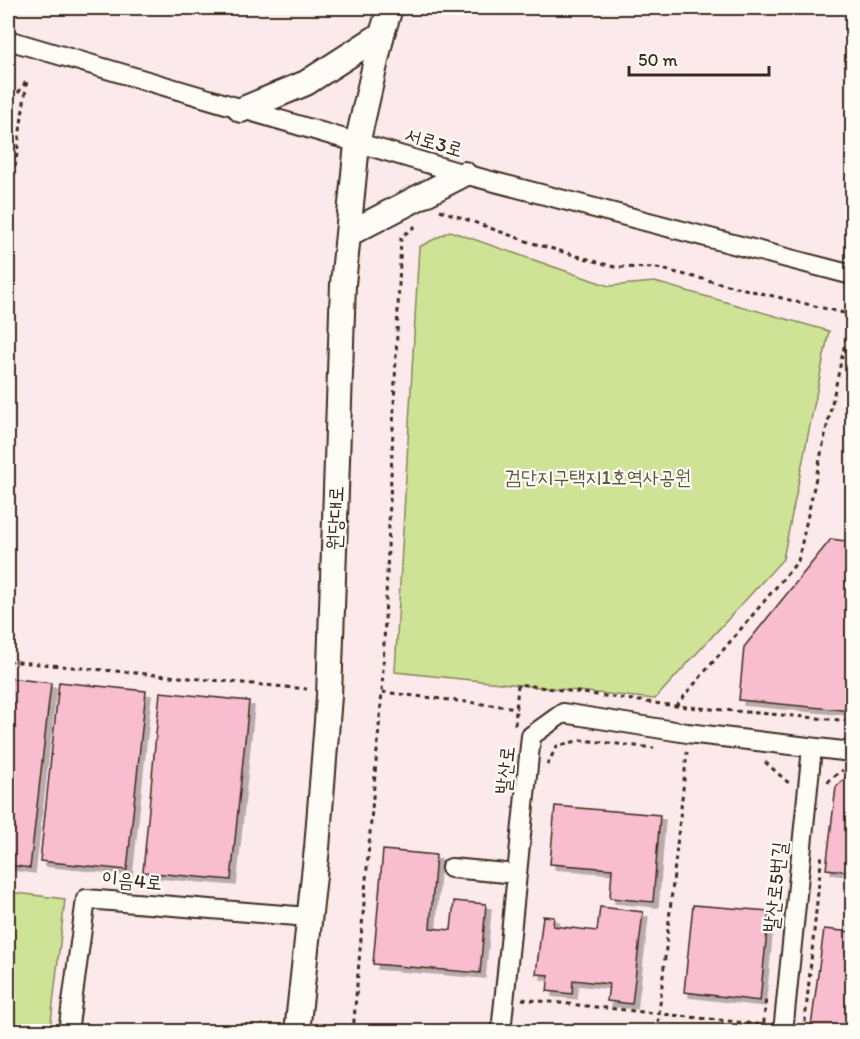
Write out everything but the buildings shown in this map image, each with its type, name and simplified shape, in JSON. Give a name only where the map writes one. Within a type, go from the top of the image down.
[{"type":"main road","name":"원당대로","points":[[297,1032],[329,690],[343,284],[357,144],[390,8]]},
{"type":"main road","points":[[241,110],[306,83],[382,34]]},
{"type":"main road","points":[[348,234],[464,174]]},
{"type":"street","name":"서로3로","points":[[8,40],[464,174],[852,274]]},
{"type":"street","name":"발산로","points":[[501,1032],[531,736],[563,713],[687,733],[812,748],[851,759]]},
{"type":"street","name":"발산로5번길","points":[[784,1029],[812,748]]},
{"type":"street","points":[[451,868],[517,874]]},
{"type":"street","name":"이음4로","points":[[68,1032],[86,899],[309,917]]},
{"type":"path","points":[[8,108],[27,80],[8,219]]},
{"type":"path","points":[[437,209],[529,242],[615,267],[657,268],[852,315],[798,561],[676,706]]},
{"type":"path","points":[[353,1032],[382,692],[401,237],[421,222]]},
{"type":"path","points":[[8,661],[329,690]]},
{"type":"path","points":[[514,732],[518,684],[676,706],[852,721]]},
{"type":"path","points":[[382,692],[517,708]]},
{"type":"path","points":[[544,770],[556,746],[581,740],[664,749]]},
{"type":"path","points":[[657,1032],[687,752]]},
{"type":"path","points":[[828,792],[829,780],[851,759]]},
{"type":"path","points":[[756,761],[767,762],[791,785]]},
{"type":"path","points":[[804,1032],[822,852]]},
{"type":"path","points":[[762,1032],[767,990]]},
{"type":"path","points":[[522,999],[784,1029]]},
{"type":"green space","name":"검단지구택지1호역사공원","points":[[450,231],[609,286],[655,282],[829,331],[783,559],[655,699],[395,672],[419,247]]},
{"type":"green space","points":[[8,892],[65,899],[50,1030],[8,1025]]}]
